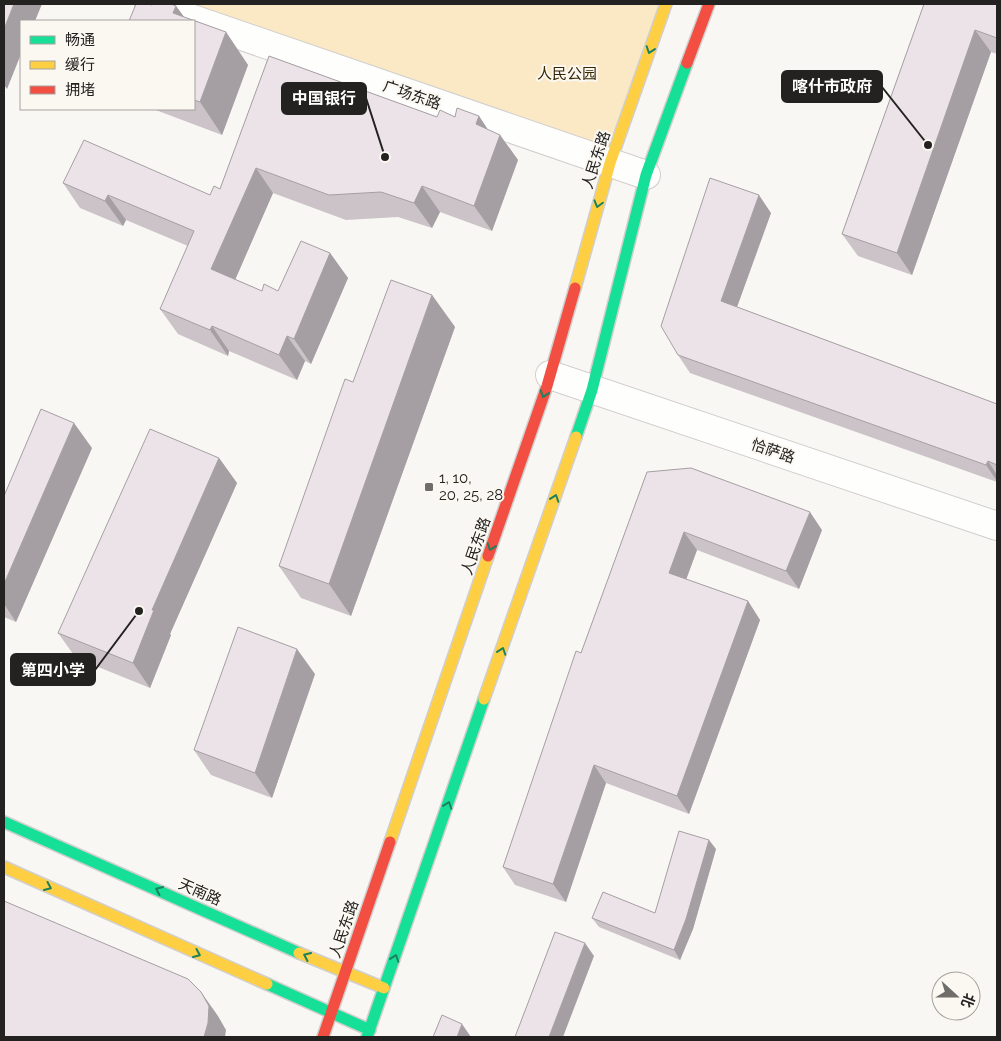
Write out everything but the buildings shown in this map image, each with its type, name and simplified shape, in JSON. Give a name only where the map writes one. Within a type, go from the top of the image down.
[{"type":"main road","name":"人民东路","points":[[323,1037],[550,375],[610,163],[666,4]]},
{"type":"main road","points":[[4,867],[331,1014],[368,1034],[592,390],[646,175],[709,4]]},
{"type":"main road","name":"天南路","points":[[4,822],[345,973],[384,988]]},
{"type":"street","name":"广场东路","points":[[149,4],[646,175]]},
{"type":"street","name":"恰萨路","points":[[550,375],[997,526]]},
{"type":"green space","name":"人民公园","points":[[149,4],[666,4],[610,163]]},
{"type":"traffic: fast","points":[[576,437],[592,390],[646,175],[687,63]]},
{"type":"traffic: fast","points":[[367,1037],[484,699]]},
{"type":"traffic: fast","points":[[4,822],[299,953]]},
{"type":"traffic: fast","points":[[267,984],[370,1030]]},
{"type":"traffic: slow","points":[[575,288],[610,163],[666,4]]},
{"type":"traffic: slow","points":[[484,699],[576,437]]},
{"type":"traffic: slow","points":[[390,842],[488,556]]},
{"type":"traffic: slow","points":[[4,867],[267,984]]},
{"type":"traffic: slow","points":[[299,953],[384,988]]},
{"type":"traffic: jam","points":[[687,63],[709,4]]},
{"type":"traffic: jam","points":[[488,556],[547,386],[575,288]]},
{"type":"traffic: jam","points":[[323,1037],[390,842]]},
{"type":"place","name":"喀什市政府","points":[[928,145]]},
{"type":"place","name":"中国银行","points":[[385,157]]},
{"type":"place","name":"1, 10, 20, 25, 28","points":[[429,487]]},
{"type":"place","name":"第四小学","points":[[139,611]]}]
